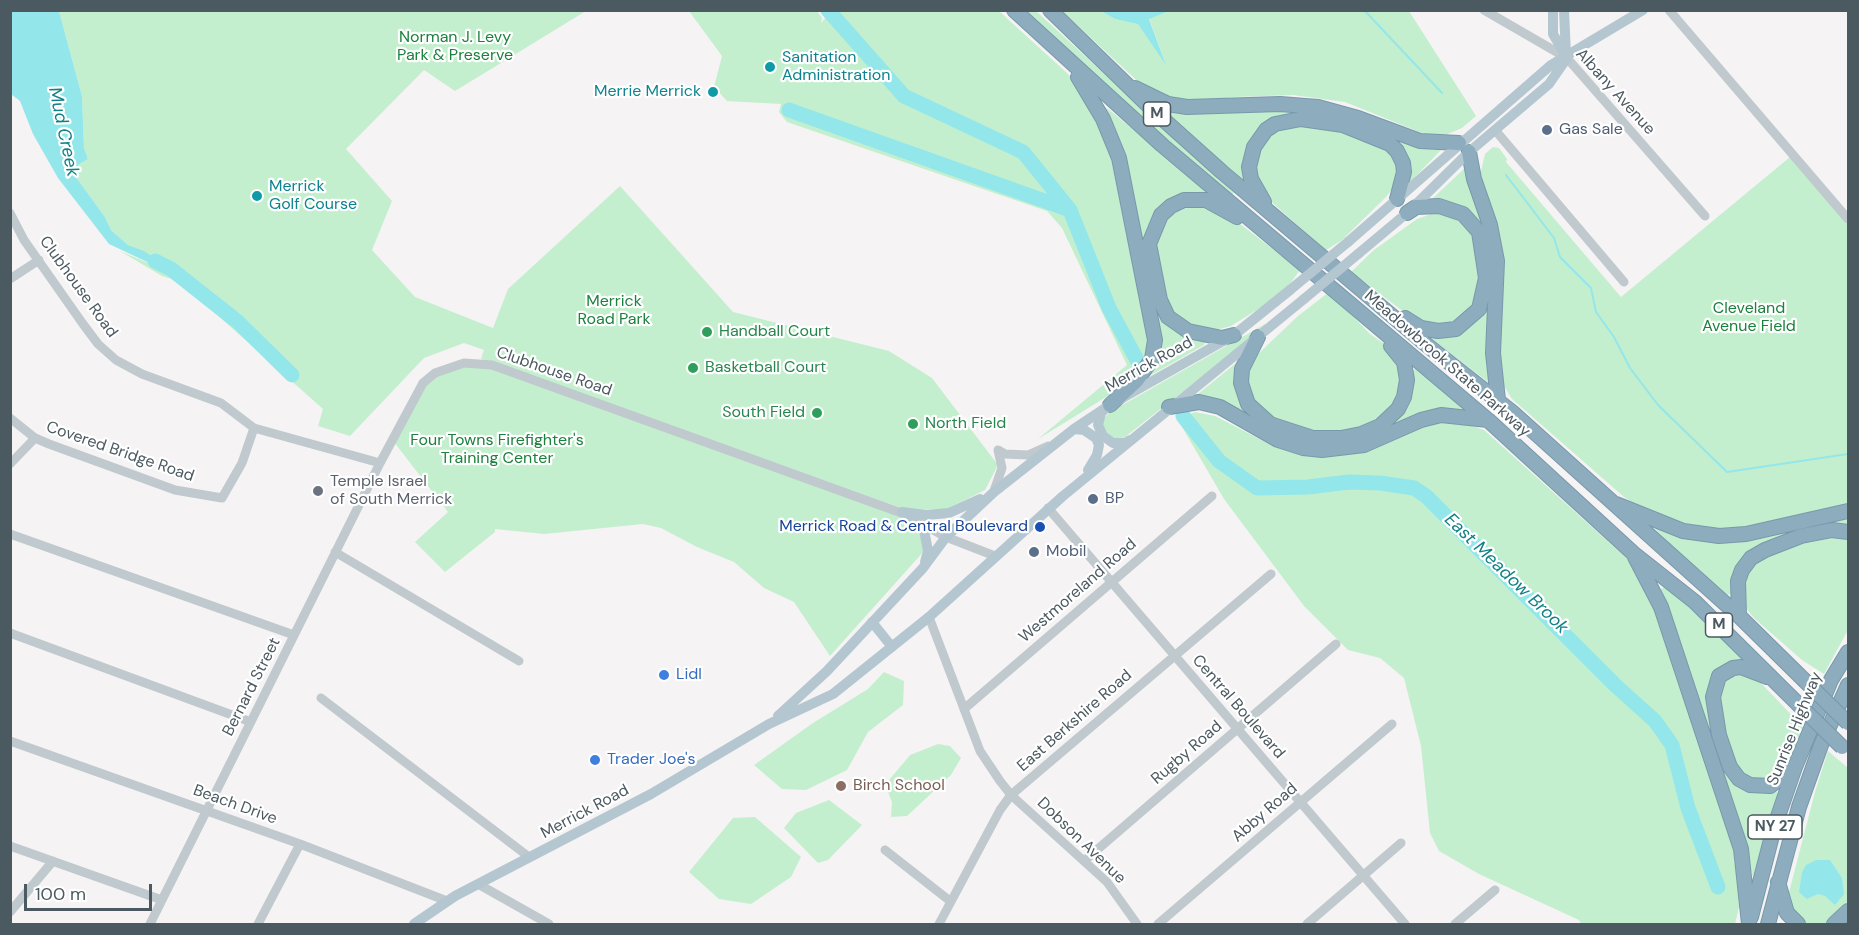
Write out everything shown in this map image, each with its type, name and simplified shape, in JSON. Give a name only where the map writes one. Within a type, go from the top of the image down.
[{"type":"highway","name":"Meadowbrook State Parkway","points":[[1014,10],[1071,64],[1263,231],[1488,420],[1633,553],[1695,602],[1845,750]]},
{"type":"highway","name":"Meadowbrook State Parkway","points":[[1050,10],[1222,172],[1498,400],[1615,503],[1739,616],[1848,723]]},
{"type":"highway","points":[[1071,64],[1103,118],[1119,158],[1153,321],[1155,340],[1152,359],[1137,380],[1110,405]]},
{"type":"highway","points":[[1127,84],[1168,104],[1187,107],[1280,104],[1318,107],[1358,118],[1420,141],[1464,147],[1491,225],[1497,261],[1493,353],[1498,400]]},
{"type":"highway","points":[[1270,211],[1251,179],[1250,156],[1266,130],[1288,120],[1301,119],[1343,125],[1390,144],[1398,152],[1403,164],[1404,172],[1397,199]]},
{"type":"highway","points":[[1234,335],[1222,338],[1188,331],[1168,317],[1160,300],[1150,255],[1152,233],[1161,215],[1171,206],[1195,199],[1206,200],[1263,231]]},
{"type":"highway","points":[[1377,302],[1421,328],[1446,331],[1463,325],[1473,317],[1484,296],[1485,261],[1479,232],[1470,220],[1453,208],[1439,206],[1416,207],[1407,213]]},
{"type":"highway","points":[[1258,338],[1242,369],[1241,383],[1248,404],[1270,424],[1298,435],[1341,438],[1361,434],[1380,426],[1398,409],[1404,397],[1407,380],[1404,362],[1366,316]]},
{"type":"highway","points":[[1169,407],[1200,402],[1220,407],[1278,440],[1303,448],[1322,450],[1364,445],[1421,420],[1441,415],[1488,420]]},
{"type":"highway","points":[[1615,503],[1683,531],[1719,536],[1746,534],[1848,511]]},
{"type":"highway","points":[[1739,616],[1738,581],[1742,570],[1751,558],[1774,545],[1801,536],[1832,530],[1848,532]]},
{"type":"highway","points":[[1633,553],[1661,607],[1741,849],[1749,924]]},
{"type":"highway","name":"Sunrise Highway","points":[[1749,924],[1774,828],[1795,767],[1831,681],[1848,652]]},
{"type":"highway","points":[[1772,679],[1741,667],[1733,668],[1719,676],[1713,697],[1719,735],[1730,767],[1739,779],[1750,785],[1770,786],[1795,767]]},
{"type":"highway","name":"Sunrise Highway","points":[[1768,924],[1778,881],[1821,745],[1848,685]]},
{"type":"highway","points":[[1778,881],[1787,913],[1798,924]]},
{"type":"highway","points":[[1834,924],[1848,911]]},
{"type":"main road","points":[[1553,10],[1553,34],[1567,58]]},
{"type":"main road","points":[[1564,10],[1567,58]]},
{"type":"main road","name":"Merrick Road","points":[[769,724],[827,671],[923,568],[946,537],[994,492],[1056,442],[1110,405],[1234,335],[1397,199],[1464,147],[1551,65],[1567,58],[1643,10]]},
{"type":"main road","name":"Merrick Road","points":[[414,924],[447,901],[651,794],[769,724],[833,694],[929,617],[1048,508],[1169,407],[1258,338],[1407,213],[1464,147],[1495,130],[1549,84],[1567,58]]},
{"type":"main road","points":[[1110,405],[1101,413],[1098,424],[1103,436],[1113,442],[1125,443],[1135,436]]},
{"type":"main road","points":[[1063,496],[1094,463],[1099,445],[1096,438],[1084,430],[1074,429]]},
{"type":"main road","points":[[902,512],[926,515],[949,513],[994,492]]},
{"type":"main road","points":[[902,512],[924,530],[928,541],[928,551],[923,568]]},
{"type":"main road","points":[[872,622],[892,647]]},
{"type":"street","name":"Albany Avenue","points":[[1484,10],[1567,58],[1705,216]]},
{"type":"street","points":[[1669,10],[1848,219]]},
{"type":"street","points":[[1495,130],[1624,282]]},
{"type":"street","name":"Clubhouse Road","points":[[10,213],[39,260],[98,344],[116,360],[142,374],[221,403],[254,428],[380,463],[423,382],[445,368],[474,362],[518,374],[902,512],[946,537],[995,556]]},
{"type":"street","points":[[10,279],[39,260]]},
{"type":"street","name":"Covered Bridge Road","points":[[10,418],[35,438],[175,490],[222,498],[242,463],[254,428]]},
{"type":"street","points":[[10,464],[35,438]]},
{"type":"street","points":[[994,492],[1002,468],[998,450],[1005,454],[1028,456],[1056,442]]},
{"type":"street","name":"Bernard Street","points":[[150,924],[380,463]]},
{"type":"street","name":"Westmoreland Road","points":[[964,709],[1212,496]]},
{"type":"street","name":"Central Boulevard","points":[[1048,508],[1405,924]]},
{"type":"street","points":[[10,534],[294,635]]},
{"type":"street","points":[[334,552],[519,661]]},
{"type":"street","name":"East Berkshire Road","points":[[939,924],[1011,795],[1271,574]]},
{"type":"street","name":"Dobson Avenue","points":[[929,617],[980,751],[1011,795],[1107,882],[1137,924]]},
{"type":"street","points":[[10,633],[251,722]]},
{"type":"street","name":"Rugby Road","points":[[1084,861],[1336,644]]},
{"type":"street","points":[[321,698],[529,857]]},
{"type":"street","name":"Abby Road","points":[[1158,924],[1392,724]]},
{"type":"street","name":"Beach Drive","points":[[10,741],[300,844],[447,901]]},
{"type":"street","points":[[1307,924],[1401,843]]},
{"type":"street","points":[[258,924],[300,844]]},
{"type":"street","points":[[10,846],[162,900]]},
{"type":"street","points":[[885,850],[950,901]]},
{"type":"street","points":[[10,912],[53,861]]},
{"type":"street","points":[[478,884],[549,924]]},
{"type":"street","points":[[1455,924],[1495,890]]},
{"type":"green space","points":[[59,11],[586,11],[455,91],[424,70],[346,149],[392,201],[372,250],[415,297],[493,328],[508,289],[620,186],[733,312],[889,351],[932,378],[998,465],[985,490],[947,509],[907,510],[481,359],[484,350],[464,343],[424,358],[350,436],[318,426],[323,409],[179,281],[162,276],[120,251],[160,268],[156,258],[128,245],[111,230],[105,217],[74,175],[78,165],[88,159],[84,148],[82,96]]},
{"type":"green space","points":[[689,11],[817,11],[822,18],[821,23],[827,16],[823,11],[999,11],[1068,74],[1092,107],[1106,134],[1146,330],[1148,357],[1124,386],[1038,439],[1127,365],[1062,228],[1047,211],[787,122],[779,112],[781,104],[727,101],[714,87],[722,56]]},
{"type":"green space","points":[[1027,11],[1036,11],[1234,193],[1231,195],[1132,109]]},
{"type":"green space","points":[[1062,11],[1101,11],[1115,19],[1138,23],[1165,62],[1149,18],[1169,11],[1409,11],[1476,116],[1462,128],[1443,136],[1427,135],[1345,102],[1293,95],[1233,97],[1193,102],[1164,98],[1146,89]]},
{"type":"green space","points":[[1160,107],[1310,110],[1442,149],[1411,181],[1407,179],[1400,149],[1311,116],[1264,128],[1245,182]]},
{"type":"green space","points":[[1107,108],[1218,200],[1193,194],[1149,229],[1157,301],[1206,340],[1204,345],[1139,382],[1158,348],[1105,110]]},
{"type":"green space","points":[[1300,124],[1351,134],[1381,144],[1400,164],[1392,189],[1386,197],[1342,240],[1323,252],[1314,240],[1266,197],[1254,172],[1255,152],[1265,137],[1280,128]]},
{"type":"green space","name":"Cleveland Avenue Field","points":[[1493,147],[1499,148],[1507,159],[1506,162],[1621,297],[1790,157],[1848,225],[1848,508],[1720,533],[1679,525],[1652,515],[1624,497],[1512,399],[1501,381],[1498,360],[1502,259],[1496,222],[1478,172],[1481,171],[1485,154]]},
{"type":"green space","points":[[1466,167],[1491,245],[1492,379],[1488,382],[1420,330],[1454,334],[1476,322],[1487,304],[1491,284],[1481,228],[1432,202],[1432,199]]},
{"type":"green space","points":[[1197,204],[1231,217],[1300,270],[1287,288],[1268,303],[1231,326],[1208,332],[1192,330],[1175,317],[1166,306],[1155,245],[1161,227],[1169,215]]},
{"type":"green space","points":[[1437,212],[1467,222],[1478,241],[1482,265],[1471,315],[1452,327],[1438,329],[1408,315],[1351,272],[1374,250],[1417,219]]},
{"type":"green space","points":[[1329,292],[1370,334],[1390,348],[1403,377],[1399,403],[1381,422],[1331,436],[1277,423],[1252,404],[1246,387],[1247,370],[1258,354],[1298,316]]},
{"type":"green space","points":[[1265,324],[1266,326],[1125,437],[1115,440],[1103,431],[1103,419],[1110,412]]},
{"type":"green space","points":[[1246,355],[1237,381],[1239,395],[1246,408],[1258,421],[1278,433],[1306,442],[1349,442],[1370,436],[1390,425],[1403,409],[1410,391],[1412,371],[1417,368],[1473,413],[1470,416],[1454,412],[1436,412],[1351,446],[1326,447],[1292,442],[1277,437],[1218,404],[1193,398]]},
{"type":"green space","name":"Four Towns Firefighter's Training Center","points":[[461,367],[489,368],[899,514],[923,535],[925,550],[830,656],[794,602],[764,588],[734,562],[697,547],[661,528],[643,524],[544,534],[495,529],[495,532],[445,572],[415,542],[448,512],[394,442],[427,385],[441,373]]},
{"type":"green space","points":[[1195,412],[1215,416],[1273,446],[1311,454],[1433,422],[1461,422],[1484,430],[1633,564],[1646,586],[1660,625],[1736,853],[1734,861],[1738,876],[1739,907],[1735,924],[1581,924],[1579,920],[1479,874],[1439,851],[1430,833],[1421,746],[1404,678],[1380,658],[1348,650],[1304,606],[1224,499],[1178,420]]},
{"type":"green space","points":[[1848,516],[1848,528],[1760,546],[1733,592],[1728,595],[1713,586],[1648,522],[1694,540],[1736,541]]},
{"type":"green space","points":[[1835,535],[1848,539],[1848,630],[1824,674],[1802,660],[1755,619],[1745,607],[1743,587],[1748,569],[1760,557],[1793,544]]},
{"type":"green space","points":[[1664,587],[1684,602],[1750,665],[1716,674],[1732,779],[1776,790],[1778,794],[1754,880],[1659,590]]},
{"type":"green space","points":[[884,672],[904,681],[903,705],[868,732],[847,770],[806,790],[782,789],[754,765],[813,723],[868,689]]},
{"type":"green space","points":[[1736,673],[1746,673],[1759,681],[1803,727],[1786,769],[1770,783],[1750,782],[1739,774],[1724,738],[1717,697],[1721,683]]},
{"type":"green space","points":[[938,744],[950,746],[961,758],[951,775],[907,816],[891,817],[892,802],[885,785],[910,755]]},
{"type":"green space","points":[[1828,751],[1848,768],[1848,905],[1827,924],[1807,924],[1799,921],[1791,910],[1788,896]]},
{"type":"green space","points":[[829,800],[862,825],[828,860],[818,863],[784,828],[796,813]]},
{"type":"green space","points":[[755,817],[801,857],[791,877],[751,904],[719,899],[689,872],[733,818]]},
{"type":"water","points":[[10,11],[59,11],[82,96],[84,148],[88,159],[78,165],[75,176],[105,217],[111,230],[128,245],[144,251],[171,269],[160,268],[109,244],[58,178],[33,134],[20,101],[11,94]]},
{"type":"water","points":[[1101,11],[1169,11],[1149,19],[1166,65],[1138,24],[1115,19]]},
{"type":"water","points":[[1816,860],[1830,860],[1842,878],[1844,894],[1835,905],[1825,896],[1818,894],[1807,899],[1799,892],[1802,872],[1806,865]]},
{"type":"waterway","name":"East Meadow Brook","points":[[828,10],[904,96],[1023,152],[1070,210],[1109,308],[1137,360]]},
{"type":"waterway","points":[[1339,10],[1354,10]]},
{"type":"waterway","points":[[1361,10],[1366,12],[1442,93]]},
{"type":"waterway","points":[[789,110],[1070,210]]},
{"type":"waterway","points":[[1506,175],[1554,238],[1560,257],[1591,288],[1596,312],[1614,337],[1630,368],[1658,405],[1727,472],[1848,454]]},
{"type":"waterway","name":"Mud Creek","points":[[155,261],[171,269],[238,322],[292,375]]},
{"type":"waterway","name":"East Meadow Brook","points":[[1183,416],[1219,461],[1257,488],[1308,487],[1349,482],[1380,483],[1414,488],[1426,496],[1615,685],[1655,721],[1672,745],[1688,808],[1718,887]]},
{"type":"place","name":"Sanitation Administration","points":[[770,67]]},
{"type":"place","name":"Merrie Merrick","points":[[713,92]]},
{"type":"place","name":"Gas Sale","points":[[1547,130]]},
{"type":"place","name":"Merrick Golf Course","points":[[257,196]]},
{"type":"place","name":"Handball Court","points":[[707,332]]},
{"type":"place","name":"Basketball Court","points":[[693,368]]},
{"type":"place","name":"South Field","points":[[817,413]]},
{"type":"place","name":"North Field","points":[[913,424]]},
{"type":"place","name":"Temple Israel of South Merrick","points":[[318,491]]},
{"type":"place","name":"BP","points":[[1093,499]]},
{"type":"place","name":"Merrick Road & Central Boulevard","points":[[1040,527]]},
{"type":"place","name":"Mobil","points":[[1034,552]]},
{"type":"place","name":"Lidl","points":[[664,675]]},
{"type":"place","name":"Trader Joe's","points":[[595,760]]},
{"type":"place","name":"Birch School","points":[[841,786]]},
{"type":"park label","name":"Norman J. Levy Park & Preserve","points":[[455,47]]},
{"type":"park label","name":"Merrick Road Park","points":[[614,311]]}]
